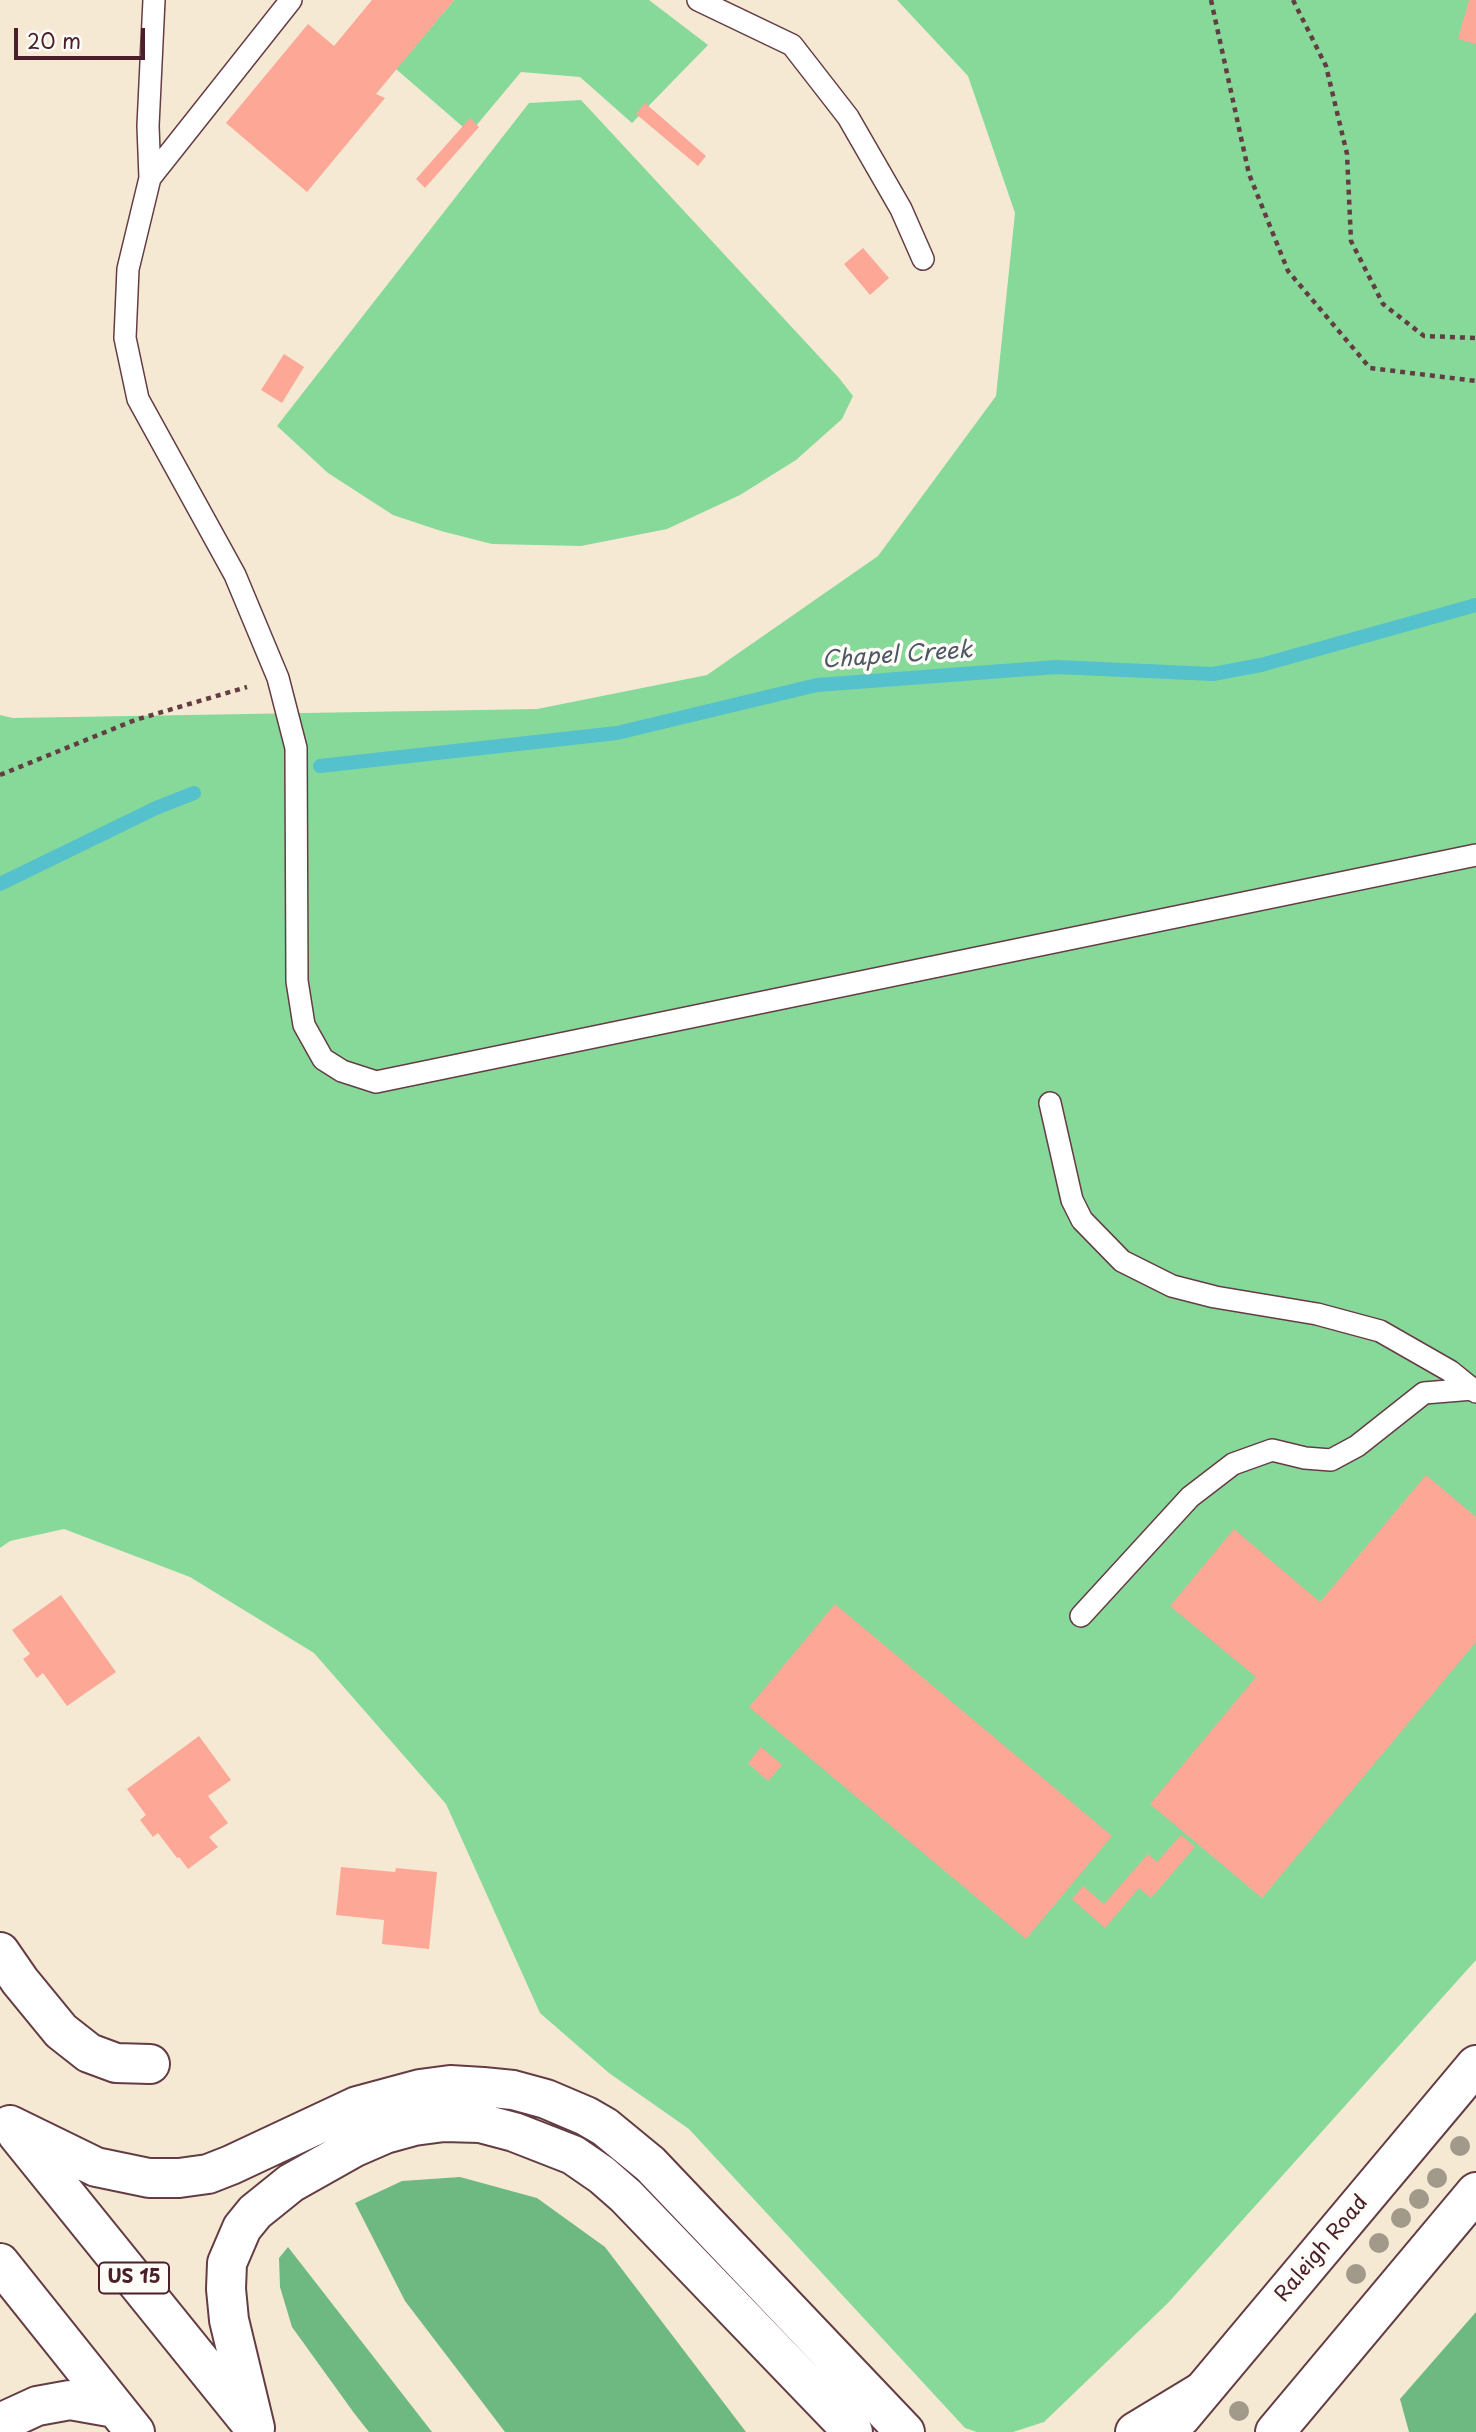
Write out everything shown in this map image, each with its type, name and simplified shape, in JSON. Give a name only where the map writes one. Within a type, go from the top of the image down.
[{"type":"main road","points":[[0,1952],[61,2031],[89,2053],[116,2063],[150,2064]]},
{"type":"main road","name":"Raleigh Road","points":[[1168,2432],[1476,2065]]},
{"type":"main road","points":[[5,2118],[96,2167],[149,2178],[179,2178],[208,2174],[357,2106],[419,2089],[450,2085],[483,2087],[513,2090],[546,2099],[596,2122],[642,2157],[905,2432]]},
{"type":"main road","name":"US 15","points":[[5,2118],[256,2430]]},
{"type":"main road","points":[[256,2430],[229,2320],[226,2289],[228,2263],[242,2228],[255,2212],[291,2183],[355,2147],[414,2126],[444,2122],[480,2123],[535,2138],[573,2155],[602,2175],[626,2196],[853,2432]]},
{"type":"main road","points":[[1276,2432],[1476,2192]]},
{"type":"main road","points":[[0,2263],[125,2420]]},
{"type":"main road","points":[[1135,2432],[1202,2392]]},
{"type":"main road","points":[[0,2423],[37,2406],[71,2400],[125,2420]]},
{"type":"lane","points":[[154,0],[148,126],[150,178],[128,269],[125,338],[138,399],[235,575],[278,678],[296,748],[298,981],[304,1025],[323,1059],[342,1071],[376,1082],[1476,855]]},
{"type":"lane","points":[[150,178],[291,0]]},
{"type":"lane","points":[[698,0],[792,45],[848,117],[901,209],[923,259]]},
{"type":"lane","points":[[1050,1102],[1072,1200],[1082,1220],[1122,1261],[1172,1286],[1215,1297],[1317,1314],[1380,1331],[1450,1371],[1474,1390]]},
{"type":"lane","points":[[1081,1616],[1190,1497],[1233,1464],[1272,1450],[1305,1458],[1331,1460],[1357,1446],[1424,1393],[1474,1390]]},
{"type":"path","points":[[1211,0],[1249,174],[1288,271],[1370,368],[1476,381]]},
{"type":"path","points":[[1293,0],[1326,66],[1347,153],[1350,241],[1383,304],[1424,336],[1476,338]]},
{"type":"path","points":[[0,775],[135,720],[278,678]]},
{"type":"green space","points":[[454,0],[649,0],[708,45],[632,123],[580,77],[521,72],[470,133],[396,69]]},
{"type":"green space","points":[[897,0],[1476,0],[1476,1960],[1168,2303],[1044,2422],[1013,2432],[977,2432],[965,2428],[689,2129],[609,2073],[540,2013],[446,1804],[314,1653],[190,1577],[64,1529],[10,1541],[0,1548],[0,715],[13,718],[537,709],[707,675],[878,556],[996,396],[1015,213],[968,76]]},
{"type":"green space","points":[[581,100],[853,396],[842,419],[796,460],[740,495],[667,529],[581,546],[492,544],[393,515],[328,473],[277,426],[529,103]]},
{"type":"green space","points":[[460,2177],[537,2198],[605,2247],[746,2432],[505,2432],[405,2301],[355,2203],[402,2181]]},
{"type":"green space","points":[[288,2247],[432,2432],[369,2432],[354,2413],[292,2327],[280,2287],[279,2258]]},
{"type":"green space","points":[[1476,2312],[1476,2432],[1409,2432],[1400,2399]]},
{"type":"building","points":[[372,0],[454,0],[376,94],[385,98],[307,192],[226,123],[308,24],[334,46]]},
{"type":"building","points":[[1469,0],[1476,0],[1476,44],[1458,39]]},
{"type":"building","points":[[645,103],[706,156],[698,166],[636,114]]},
{"type":"building","points":[[470,118],[479,127],[425,188],[416,179]]},
{"type":"building","points":[[863,248],[889,278],[870,295],[844,264]]},
{"type":"building","points":[[284,354],[304,367],[282,403],[261,390]]},
{"type":"building","points":[[1426,1475],[1476,1517],[1476,1642],[1262,1898],[1150,1804],[1256,1677],[1170,1606],[1234,1529],[1320,1602]]},
{"type":"building","points":[[61,1595],[116,1672],[67,1706],[43,1673],[37,1678],[23,1659],[30,1654],[12,1630]]},
{"type":"building","points":[[835,1604],[1112,1836],[1026,1939],[749,1707]]},
{"type":"building","points":[[199,1736],[231,1780],[208,1796],[228,1823],[209,1837],[218,1847],[188,1869],[158,1833],[153,1837],[140,1820],[146,1815],[127,1789]]},
{"type":"building","points":[[761,1747],[782,1765],[768,1781],[748,1763]]},
{"type":"building","points":[[1181,1835],[1195,1847],[1151,1898],[1139,1888],[1105,1928],[1072,1899],[1083,1886],[1104,1904],[1148,1854],[1157,1862]]},
{"type":"building","points":[[341,1867],[395,1872],[396,1868],[437,1872],[429,1949],[382,1944],[384,1920],[336,1915]]},
{"type":"waterway","name":"Chapel Creek","points":[[320,766],[617,733],[817,685],[1056,667],[1213,674],[1261,665],[1476,605]]},
{"type":"waterway","name":"Chapel Creek","points":[[0,884],[156,808],[194,793]]}]
